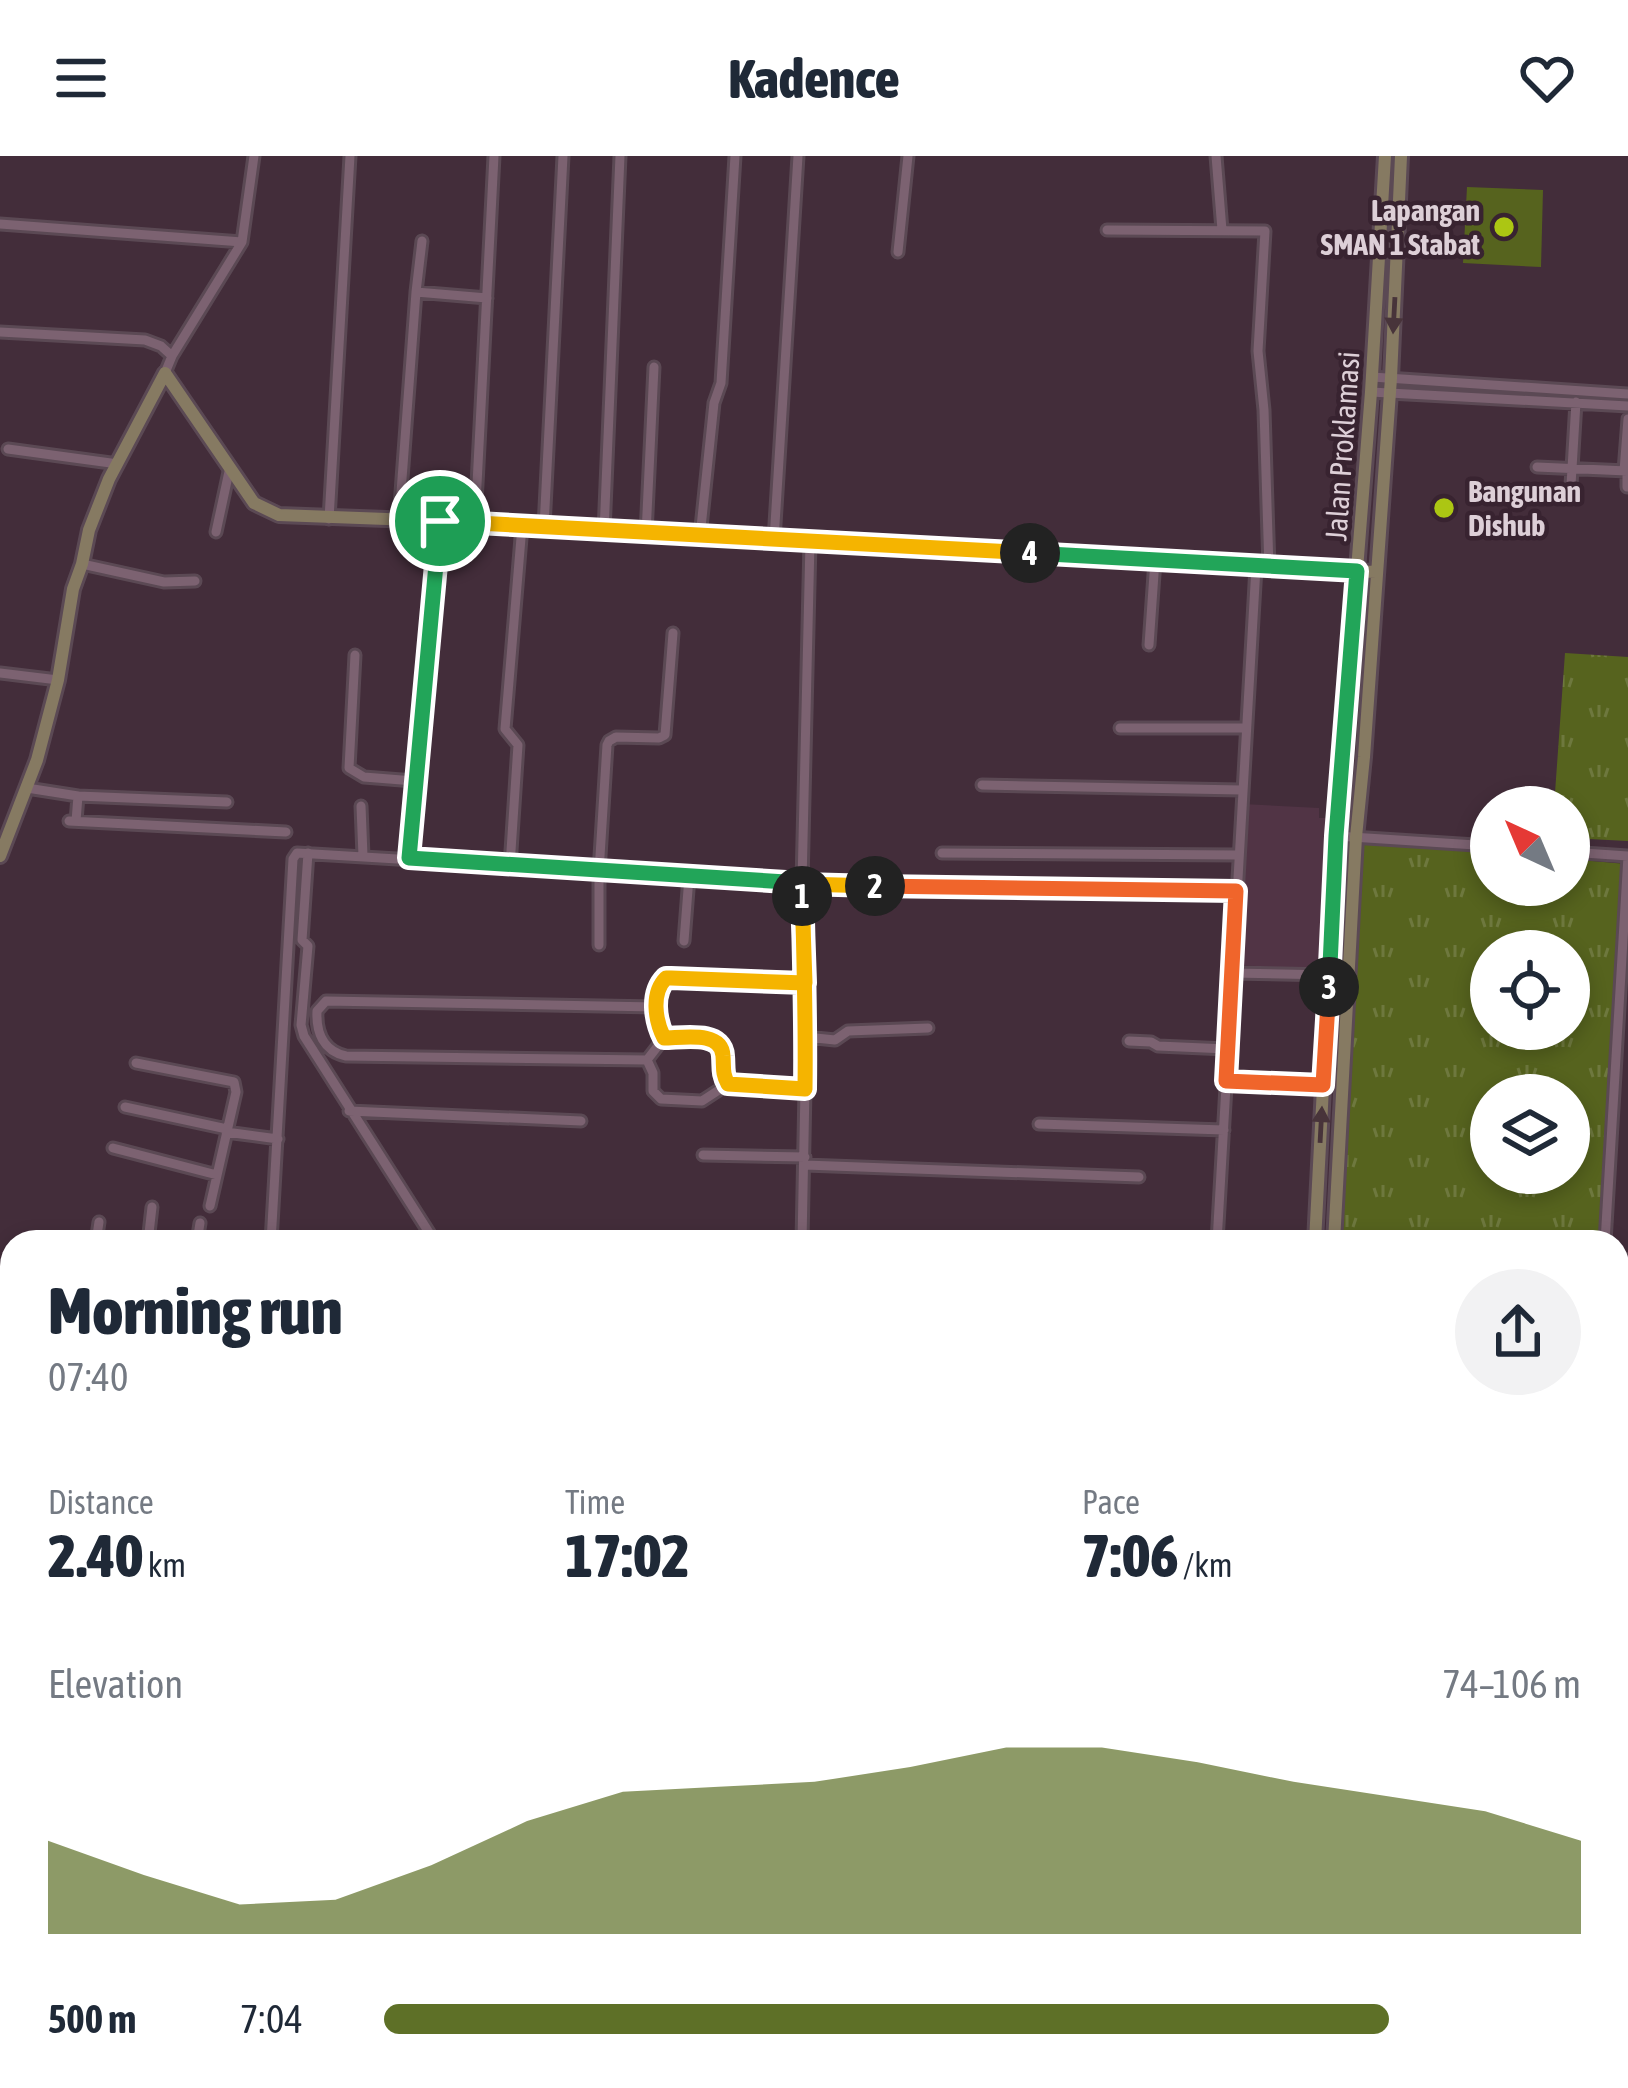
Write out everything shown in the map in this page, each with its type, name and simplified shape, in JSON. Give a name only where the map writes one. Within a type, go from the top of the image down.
[{"type":"street","points":[[0,856],[27,788],[58,680],[88,530],[172,356],[242,242],[254,156]]},
{"type":"street","points":[[328,519],[350,156]]},
{"type":"street","points":[[476,524],[494,156]]},
{"type":"street","points":[[544,527],[563,156]]},
{"type":"street","points":[[604,532],[620,156]]},
{"type":"street","points":[[700,537],[714,403],[721,383],[735,156]]},
{"type":"street","points":[[774,541],[798,156]]},
{"type":"street","points":[[898,252],[908,156]]},
{"type":"street","points":[[1216,156],[1222,230]]},
{"type":"street","name":"Jalan Proklamasi","points":[[1316,1230],[1336,836],[1385,156]]},
{"type":"street","name":"Jalan Proklamasi","points":[[1335,1230],[1401,156]]},
{"type":"street","points":[[0,224],[242,242]]},
{"type":"street","points":[[1108,230],[1265,231],[1258,351],[1264,410],[1262,567],[1245,728],[1217,1230]]},
{"type":"street","points":[[399,519],[422,241]]},
{"type":"street","points":[[416,292],[487,298]]},
{"type":"street","points":[[0,332],[145,340],[172,356]]},
{"type":"street","points":[[646,534],[654,367]]},
{"type":"street","points":[[165,373],[254,503],[279,515],[1376,572]]},
{"type":"street","points":[[1371,384],[1628,394]]},
{"type":"street","points":[[1390,385],[1628,406]]},
{"type":"street","points":[[1571,485],[1577,391]]},
{"type":"street","points":[[1624,471],[1628,419]]},
{"type":"street","points":[[8,449],[118,464]]},
{"type":"street","points":[[216,532],[230,466]]},
{"type":"street","points":[[1537,466],[1628,471],[1627,487]]},
{"type":"street","points":[[409,858],[440,521]]},
{"type":"street","points":[[510,866],[518,745],[505,729],[522,526]]},
{"type":"street","points":[[802,1230],[806,1037],[802,884],[810,542]]},
{"type":"street","points":[[1149,645],[1155,560]]},
{"type":"street","points":[[82,564],[164,582],[195,581]]},
{"type":"street","points":[[599,945],[609,741],[616,736],[665,735],[673,633]]},
{"type":"street","points":[[355,655],[349,768],[364,777],[414,781]]},
{"type":"street","points":[[0,673],[58,680]]},
{"type":"street","points":[[1120,728],[1245,728]]},
{"type":"street","points":[[982,785],[1241,790]]},
{"type":"street","points":[[27,788],[78,796],[227,802]]},
{"type":"street","points":[[78,796],[73,821],[286,832]]},
{"type":"street","points":[[361,806],[363,856]]},
{"type":"street","points":[[1336,836],[1470,845]]},
{"type":"street","points":[[272,1230],[292,859],[304,853],[802,884],[1236,891]]},
{"type":"street","points":[[304,853],[302,940],[308,946],[301,1025],[311,1051],[427,1230]]},
{"type":"street","points":[[942,853],[1238,855]]},
{"type":"street","points":[[1590,853],[1628,856],[1606,1230]]},
{"type":"street","points":[[684,941],[689,878]]},
{"type":"street","points":[[1232,973],[1330,975]]},
{"type":"street","points":[[664,1038],[656,1021],[656,1006],[659,986],[666,978],[805,983]]},
{"type":"street","points":[[647,1060],[346,1056],[323,1041],[317,1011],[326,1001],[656,1006]]},
{"type":"street","points":[[806,1037],[836,1040],[848,1031],[928,1028]]},
{"type":"street","points":[[647,1060],[664,1038]]},
{"type":"street","points":[[664,1038],[707,1038],[718,1043],[728,1084]]},
{"type":"street","points":[[1129,1041],[1227,1049]]},
{"type":"street","points":[[647,1060],[653,1091],[662,1099],[702,1101],[728,1084],[805,1089]]},
{"type":"street","points":[[136,1063],[235,1082],[210,1206]]},
{"type":"street","points":[[1226,1081],[1323,1085]]},
{"type":"street","points":[[125,1107],[278,1139]]},
{"type":"street","points":[[350,1111],[581,1121]]},
{"type":"street","points":[[1039,1124],[1223,1130]]},
{"type":"street","points":[[113,1148],[217,1175]]},
{"type":"street","points":[[703,1154],[1139,1177]]},
{"type":"street","points":[[149,1230],[152,1207]]},
{"type":"street","points":[[98,1230],[99,1222]]},
{"type":"street","points":[[199,1230],[200,1223]]},
{"type":"shaded area","points":[[1243,804],[1319,808],[1319,818],[1328,818],[1320,969],[1235,965]]},
{"type":"green space","name":"Lapangan SMAN 1 Stabat","points":[[1467,187],[1543,190],[1541,267],[1463,263]]},
{"type":"green space","points":[[1565,653],[1628,657],[1628,841],[1590,839],[1590,786],[1556,786]]},
{"type":"green space","points":[[1357,843],[1470,851],[1470,906],[1590,906],[1590,861],[1626,864],[1603,1230],[1336,1230]]},
{"type":"place","name":"Lapangan SMAN 1 Stabat","points":[[1504,227]]},
{"type":"place","name":"Bangunan Dishub","points":[[1444,508]]},
{"type":"route","points":[[440,521],[409,858],[802,883],[805,983],[666,978],[659,986],[656,1021],[664,1038],[707,1038],[718,1043],[728,1084],[805,1089],[806,1037],[805,983],[802,884],[1236,891],[1226,1081],[1323,1085],[1357,571],[440,521]]}]
